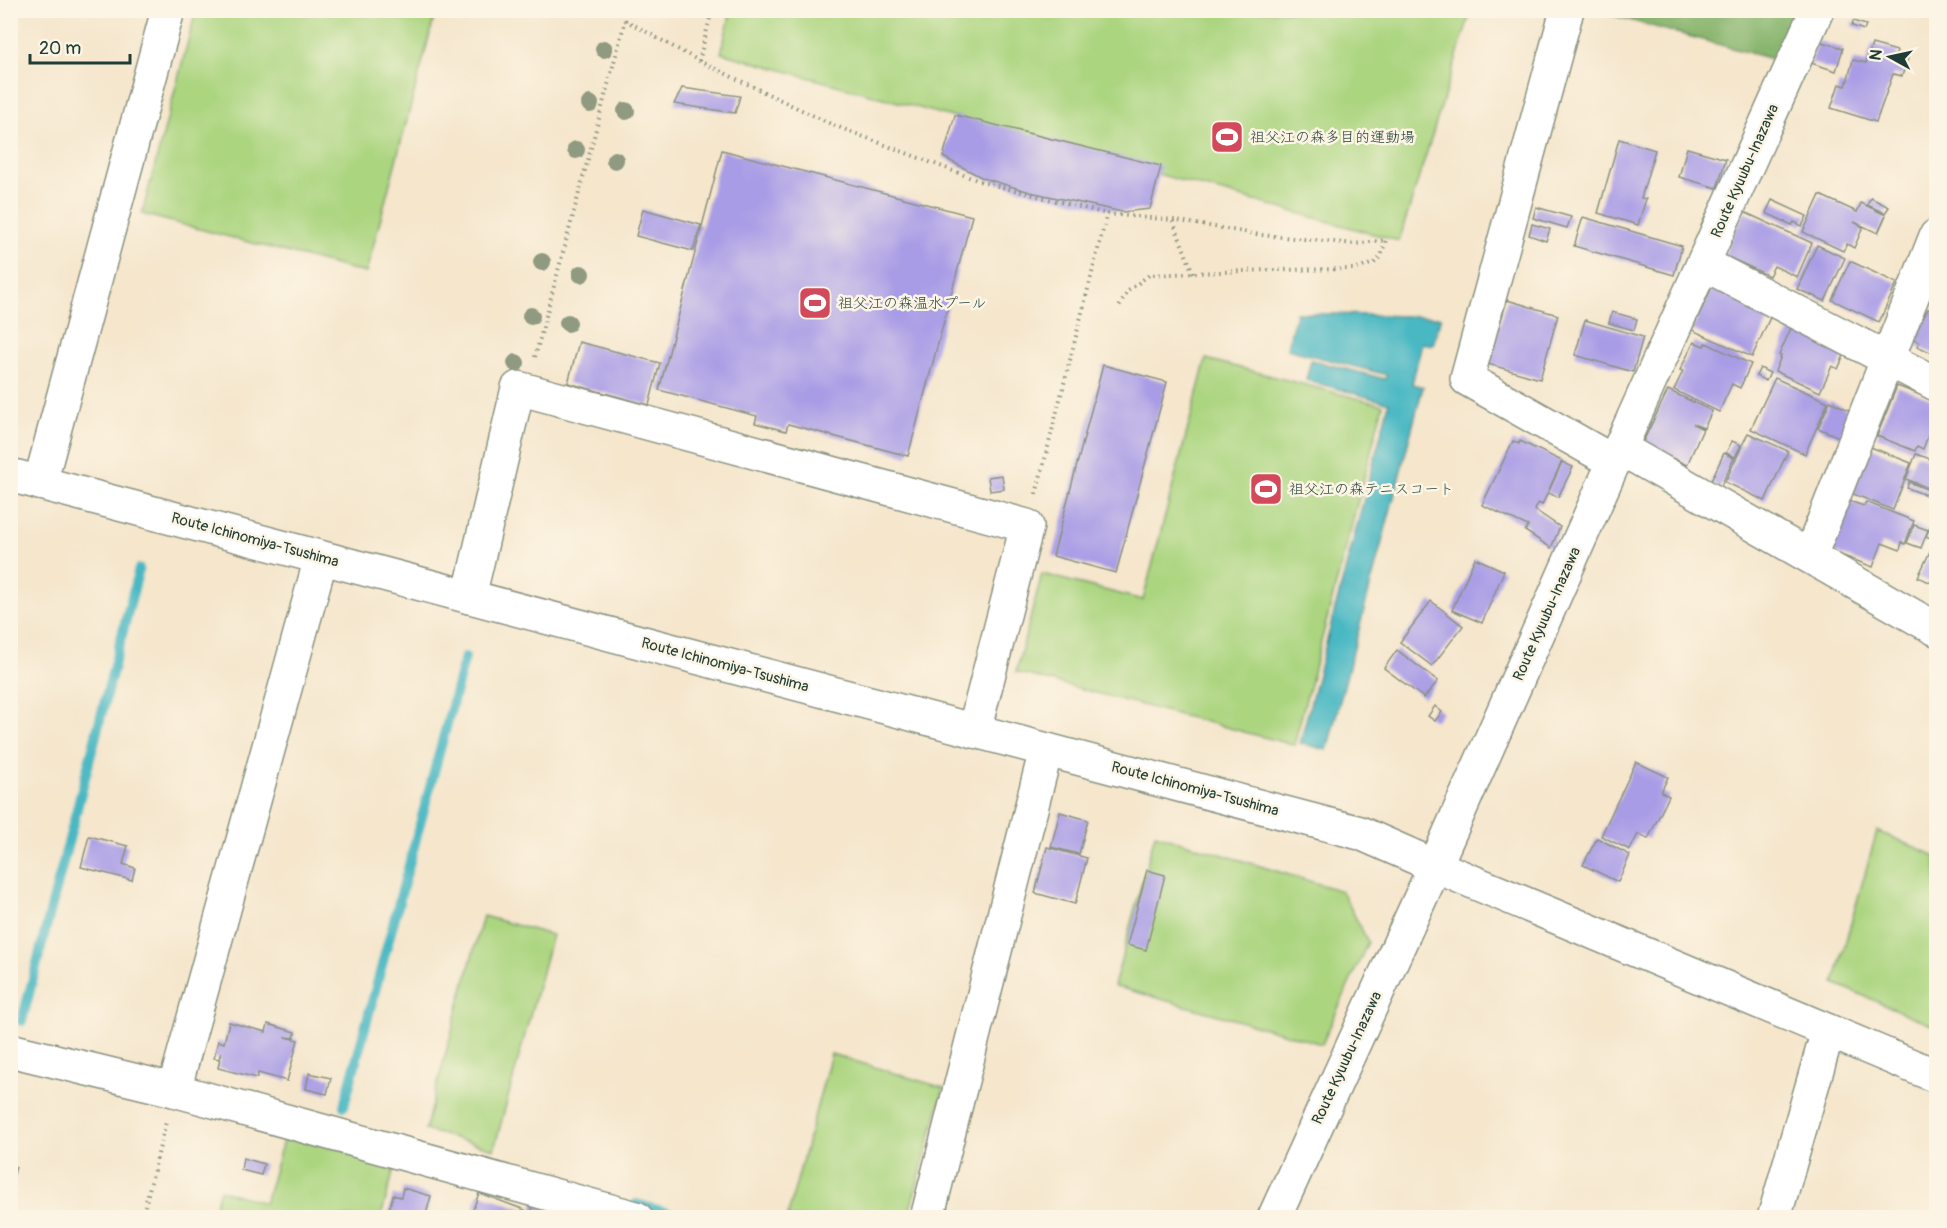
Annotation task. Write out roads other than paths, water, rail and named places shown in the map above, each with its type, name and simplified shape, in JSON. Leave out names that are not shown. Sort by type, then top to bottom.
[{"type":"street","points":[[25,479],[168,10]]},
{"type":"street","points":[[1567,10],[1467,379],[1810,556],[1936,629]]},
{"type":"street","name":"Route Kyuubu-Inazawa","points":[[1274,1218],[1435,866],[1817,10]]},
{"type":"street","points":[[1810,556],[1936,236]]},
{"type":"street","points":[[1704,264],[1936,384]]},
{"type":"street","points":[[469,597],[519,388],[1027,526],[974,731]]},
{"type":"street","name":"Route Ichinomiya-Tsushima","points":[[25,479],[1360,833],[1936,1076]]},
{"type":"street","points":[[174,1090],[321,558]]},
{"type":"street","points":[[927,1218],[1046,750]]},
{"type":"street","points":[[1774,1218],[1828,1031]]},
{"type":"street","points":[[10,1050],[174,1090],[568,1209],[636,1218]]},
{"type":"water","points":[[1296,313],[1441,317],[1433,345],[1422,343],[1412,384],[1423,387],[1327,750],[1300,743],[1389,403],[1306,380],[1311,360],[1385,379],[1387,375],[1287,349]]},
{"type":"waterway","points":[[22,1021],[139,569]]},
{"type":"waterway","points":[[344,1106],[465,657]]},
{"type":"waterway","points":[[636,1204],[688,1218]]},
{"type":"place","name":"祖父江の森多目的運動場","points":[[1227,137]]},
{"type":"place","name":"祖父江の森温水プール","points":[[815,303]]},
{"type":"place","name":"祖父江の森テニスコート","points":[[1266,489]]}]
